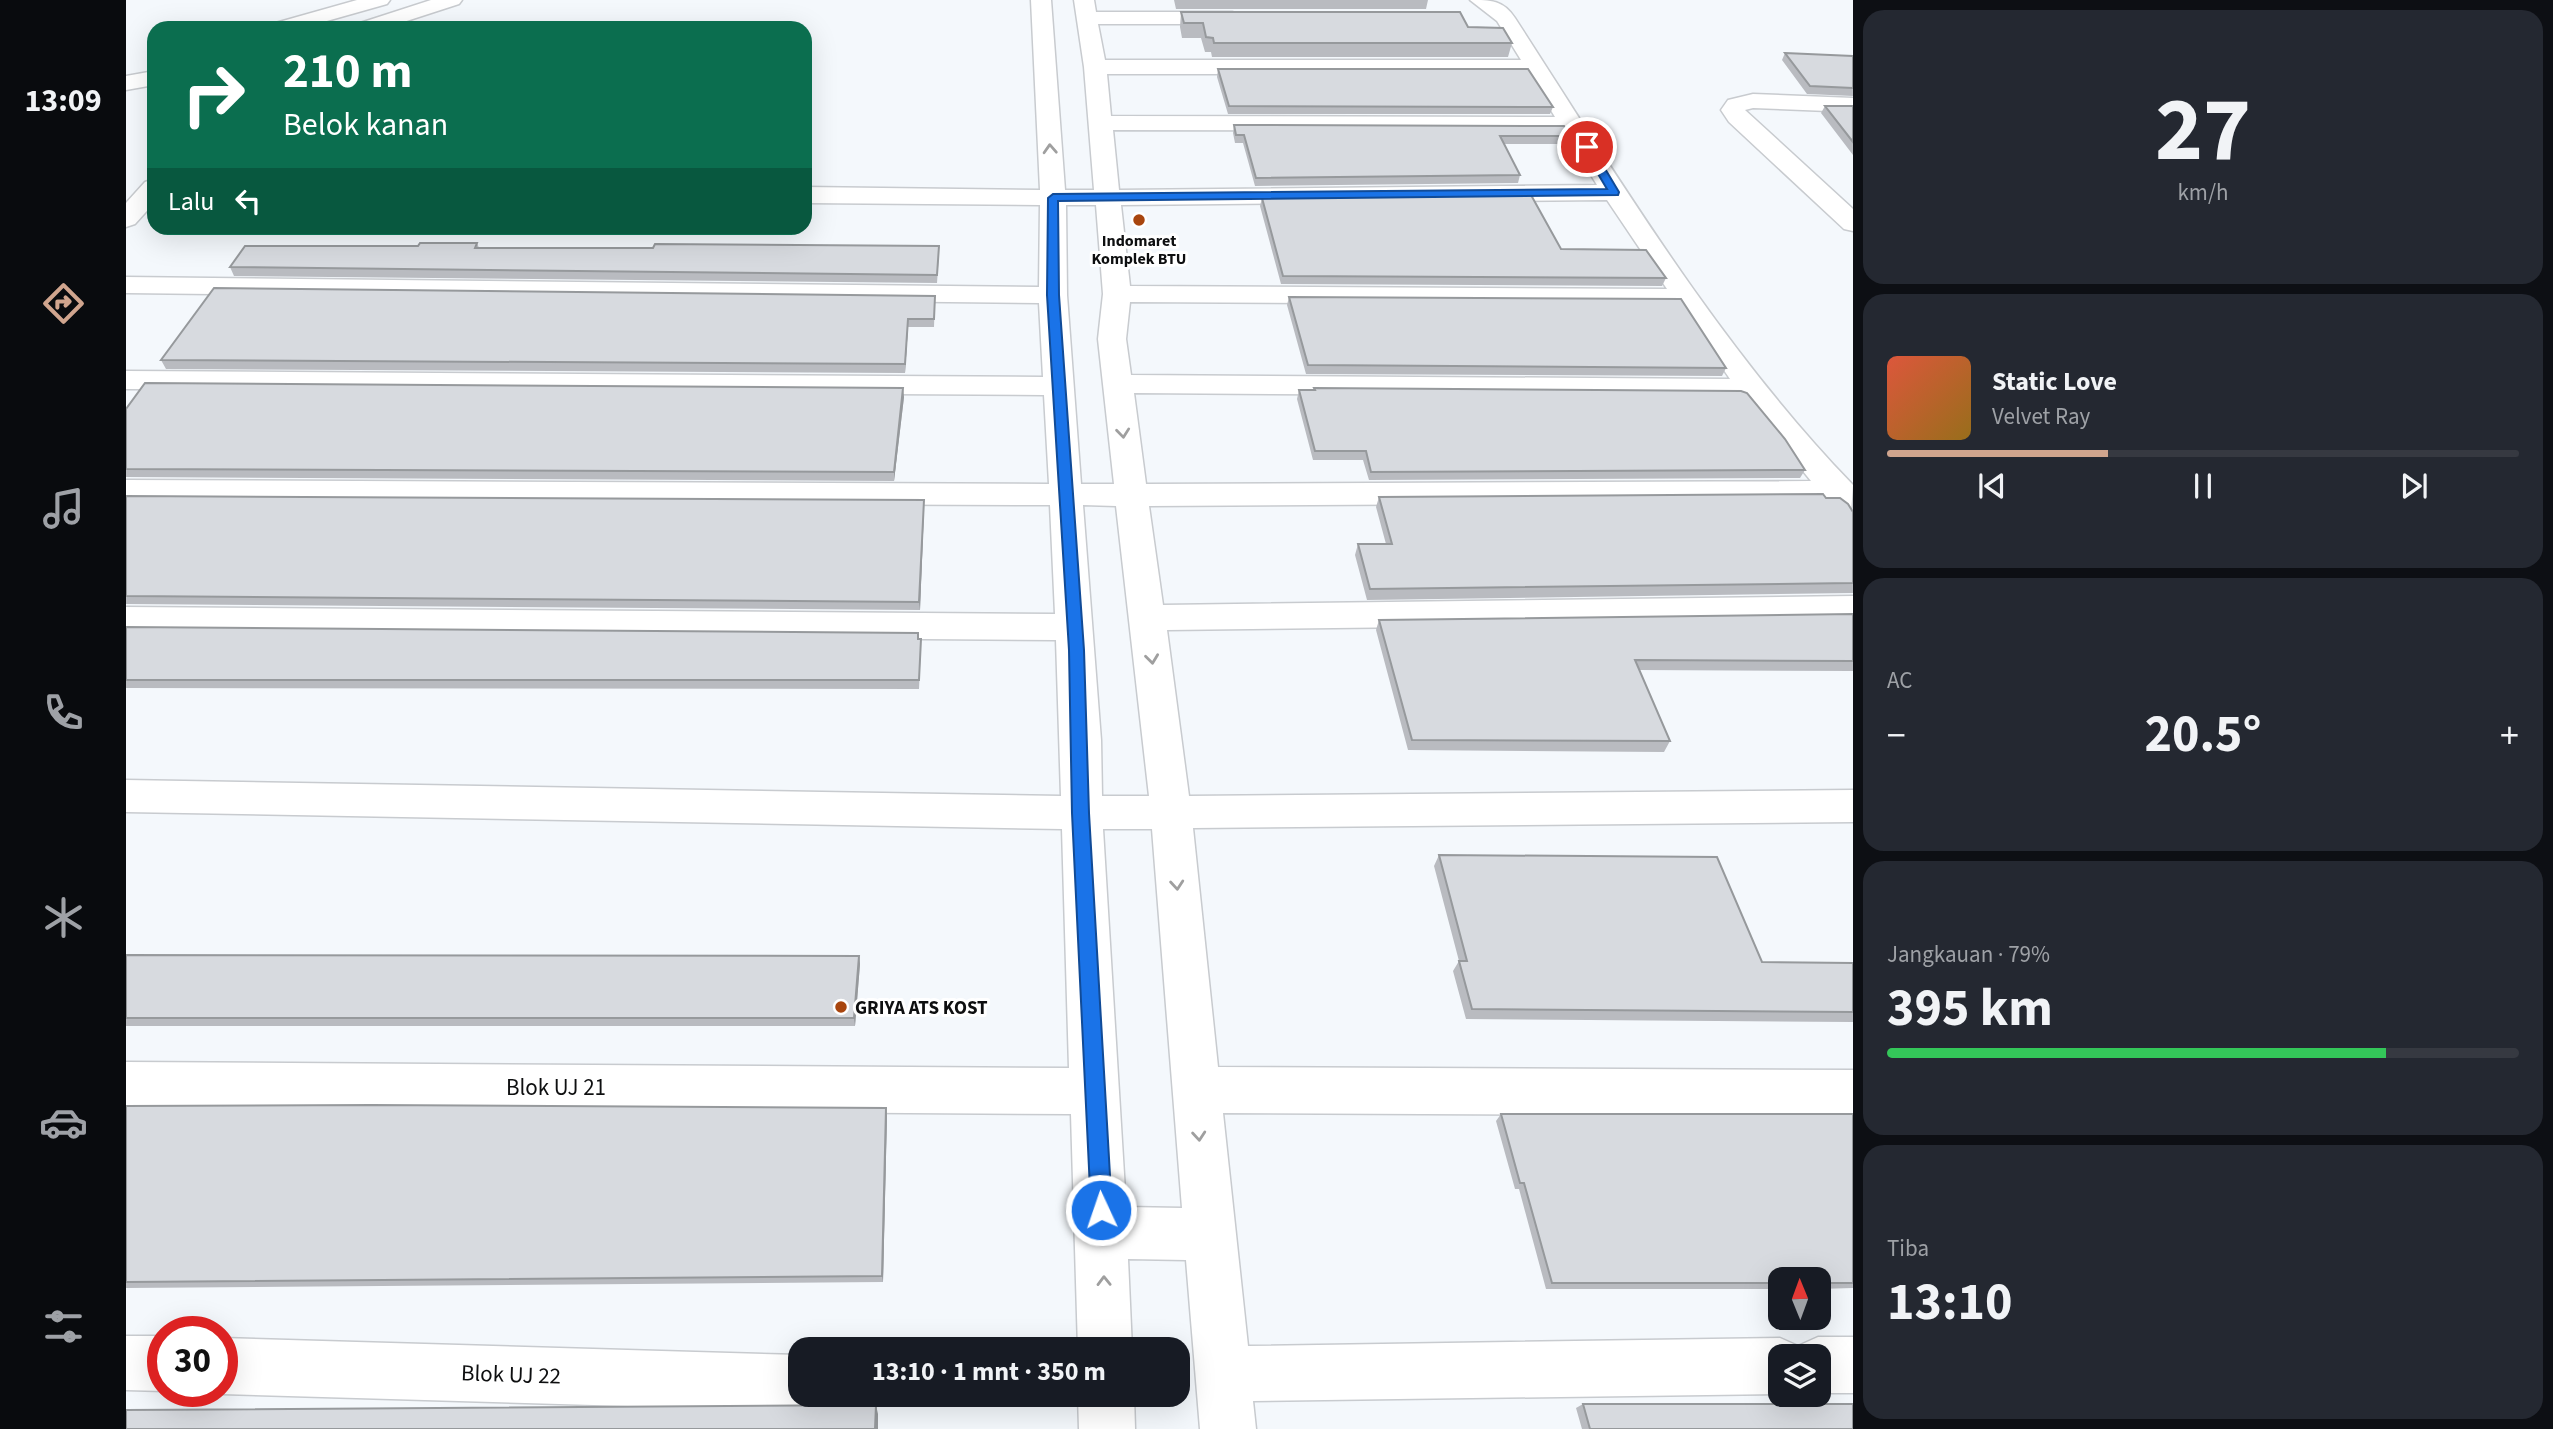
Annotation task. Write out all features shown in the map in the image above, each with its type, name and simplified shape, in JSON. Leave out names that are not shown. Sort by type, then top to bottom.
[{"type":"street","points":[[304,21],[380,0]]},
{"type":"street","points":[[385,21],[452,0]]},
{"type":"street","points":[[1041,0],[1053,198],[1053,295],[1068,494],[1081,740],[1081,813],[1103,1233],[1105,1337]]},
{"type":"street","points":[[1479,9],[1495,8],[1505,18],[1614,192],[1687,297],[1752,388],[1815,465],[1847,498]]},
{"type":"street","points":[[1228,1429],[1171,811],[1112,340],[1117,295],[1095,67],[1086,9],[1254,18]]},
{"type":"street","points":[[1095,67],[1535,66]]},
{"type":"street","points":[[126,83],[147,79]]},
{"type":"street","points":[[1853,105],[1752,101],[1736,105],[1733,110],[1737,117],[1853,223]]},
{"type":"street","points":[[1101,123],[1573,124]]},
{"type":"street","points":[[812,195],[1053,198],[1614,192]]},
{"type":"street","points":[[1819,193],[1853,194]]},
{"type":"street","points":[[126,219],[147,196]]},
{"type":"street","points":[[126,285],[1053,295]]},
{"type":"street","points":[[1117,295],[1687,297]]},
{"type":"street","points":[[1056,340],[1112,340]]},
{"type":"street","points":[[126,380],[1059,386]]},
{"type":"street","points":[[1119,384],[1752,388]]},
{"type":"street","points":[[126,491],[1847,498]]},
{"type":"street","points":[[1146,618],[1853,609]]},
{"type":"street","points":[[126,620],[1075,627]]},
{"type":"street","points":[[126,796],[1081,813],[1853,806]]},
{"type":"street","name":"Blok UJ 21","points":[[126,1085],[1095,1091]]},
{"type":"street","points":[[1195,1090],[1853,1093]]},
{"type":"street","points":[[1103,1233],[1208,1234]]},
{"type":"street","points":[[126,1363],[147,1364]]},
{"type":"street","points":[[1831,1366],[1853,1365]]},
{"type":"street","name":"Blok UJ 22","points":[[238,1366],[788,1383]]},
{"type":"street","points":[[1223,1374],[1768,1366]]},
{"type":"street","points":[[1106,1407],[1107,1429]]},
{"type":"building","points":[[1181,12],[1460,12],[1468,27],[1503,28],[1512,43],[1214,43],[1213,38],[1206,37],[1203,23],[1184,23]]},
{"type":"building","points":[[1785,53],[1853,56],[1853,88],[1810,86]]},
{"type":"building","points":[[1218,69],[1528,69],[1553,107],[1229,106]]},
{"type":"building","points":[[1825,106],[1853,106],[1853,142]]},
{"type":"building","points":[[1234,125],[1564,126],[1571,136],[1500,136],[1520,175],[1256,178],[1244,135],[1236,135]]},
{"type":"building","points":[[1531,195],[1561,249],[1646,250],[1666,278],[1283,276],[1262,198]]},
{"type":"building","points":[[420,243],[477,243],[475,248],[653,248],[655,244],[939,246],[937,275],[230,267],[245,246],[418,246]]},
{"type":"building","points":[[214,288],[935,296],[934,319],[908,319],[905,364],[161,360]]},
{"type":"building","points":[[1289,297],[1681,299],[1726,368],[1308,365]]},
{"type":"building","points":[[145,383],[903,388],[894,472],[126,469],[126,409]]},
{"type":"building","points":[[1314,388],[1741,391],[1747,393],[1785,439],[1805,470],[1371,472],[1366,451],[1315,451],[1299,390],[1315,390]]},
{"type":"building","points":[[1823,494],[1826,498],[1840,498],[1853,512],[1853,583],[1370,589],[1358,544],[1392,544],[1379,497]]},
{"type":"building","points":[[126,496],[924,500],[919,602],[126,596]]},
{"type":"building","points":[[1853,614],[1853,661],[1635,660],[1670,741],[1412,740],[1379,620]]},
{"type":"building","points":[[126,627],[918,633],[918,639],[921,639],[919,680],[126,680]]},
{"type":"building","points":[[1439,855],[1717,857],[1762,962],[1853,963],[1853,1012],[1472,1009],[1459,961],[1467,961]]},
{"type":"building","points":[[126,955],[859,956],[854,1018],[126,1018]]},
{"type":"building","points":[[126,1106],[886,1108],[882,1276],[126,1282]]},
{"type":"building","points":[[1501,1114],[1853,1114],[1853,1283],[1831,1283],[1831,1267],[1768,1267],[1768,1283],[1552,1283],[1524,1183],[1520,1183]]},
{"type":"building","points":[[1583,1404],[1768,1404],[1768,1407],[1831,1407],[1831,1404],[1853,1404],[1853,1429],[1590,1429]]},
{"type":"building","points":[[876,1407],[875,1429],[126,1429],[126,1410]]},
{"type":"place","name":"Indomaret Komplek BTU","points":[[1139,220]]},
{"type":"place","name":"GRIYA ATS KOST","points":[[841,1007]]},
{"type":"route","points":[[1101,1210],[1081,813],[1081,740],[1068,494],[1053,295],[1053,198],[1614,192],[1587,147]]}]
